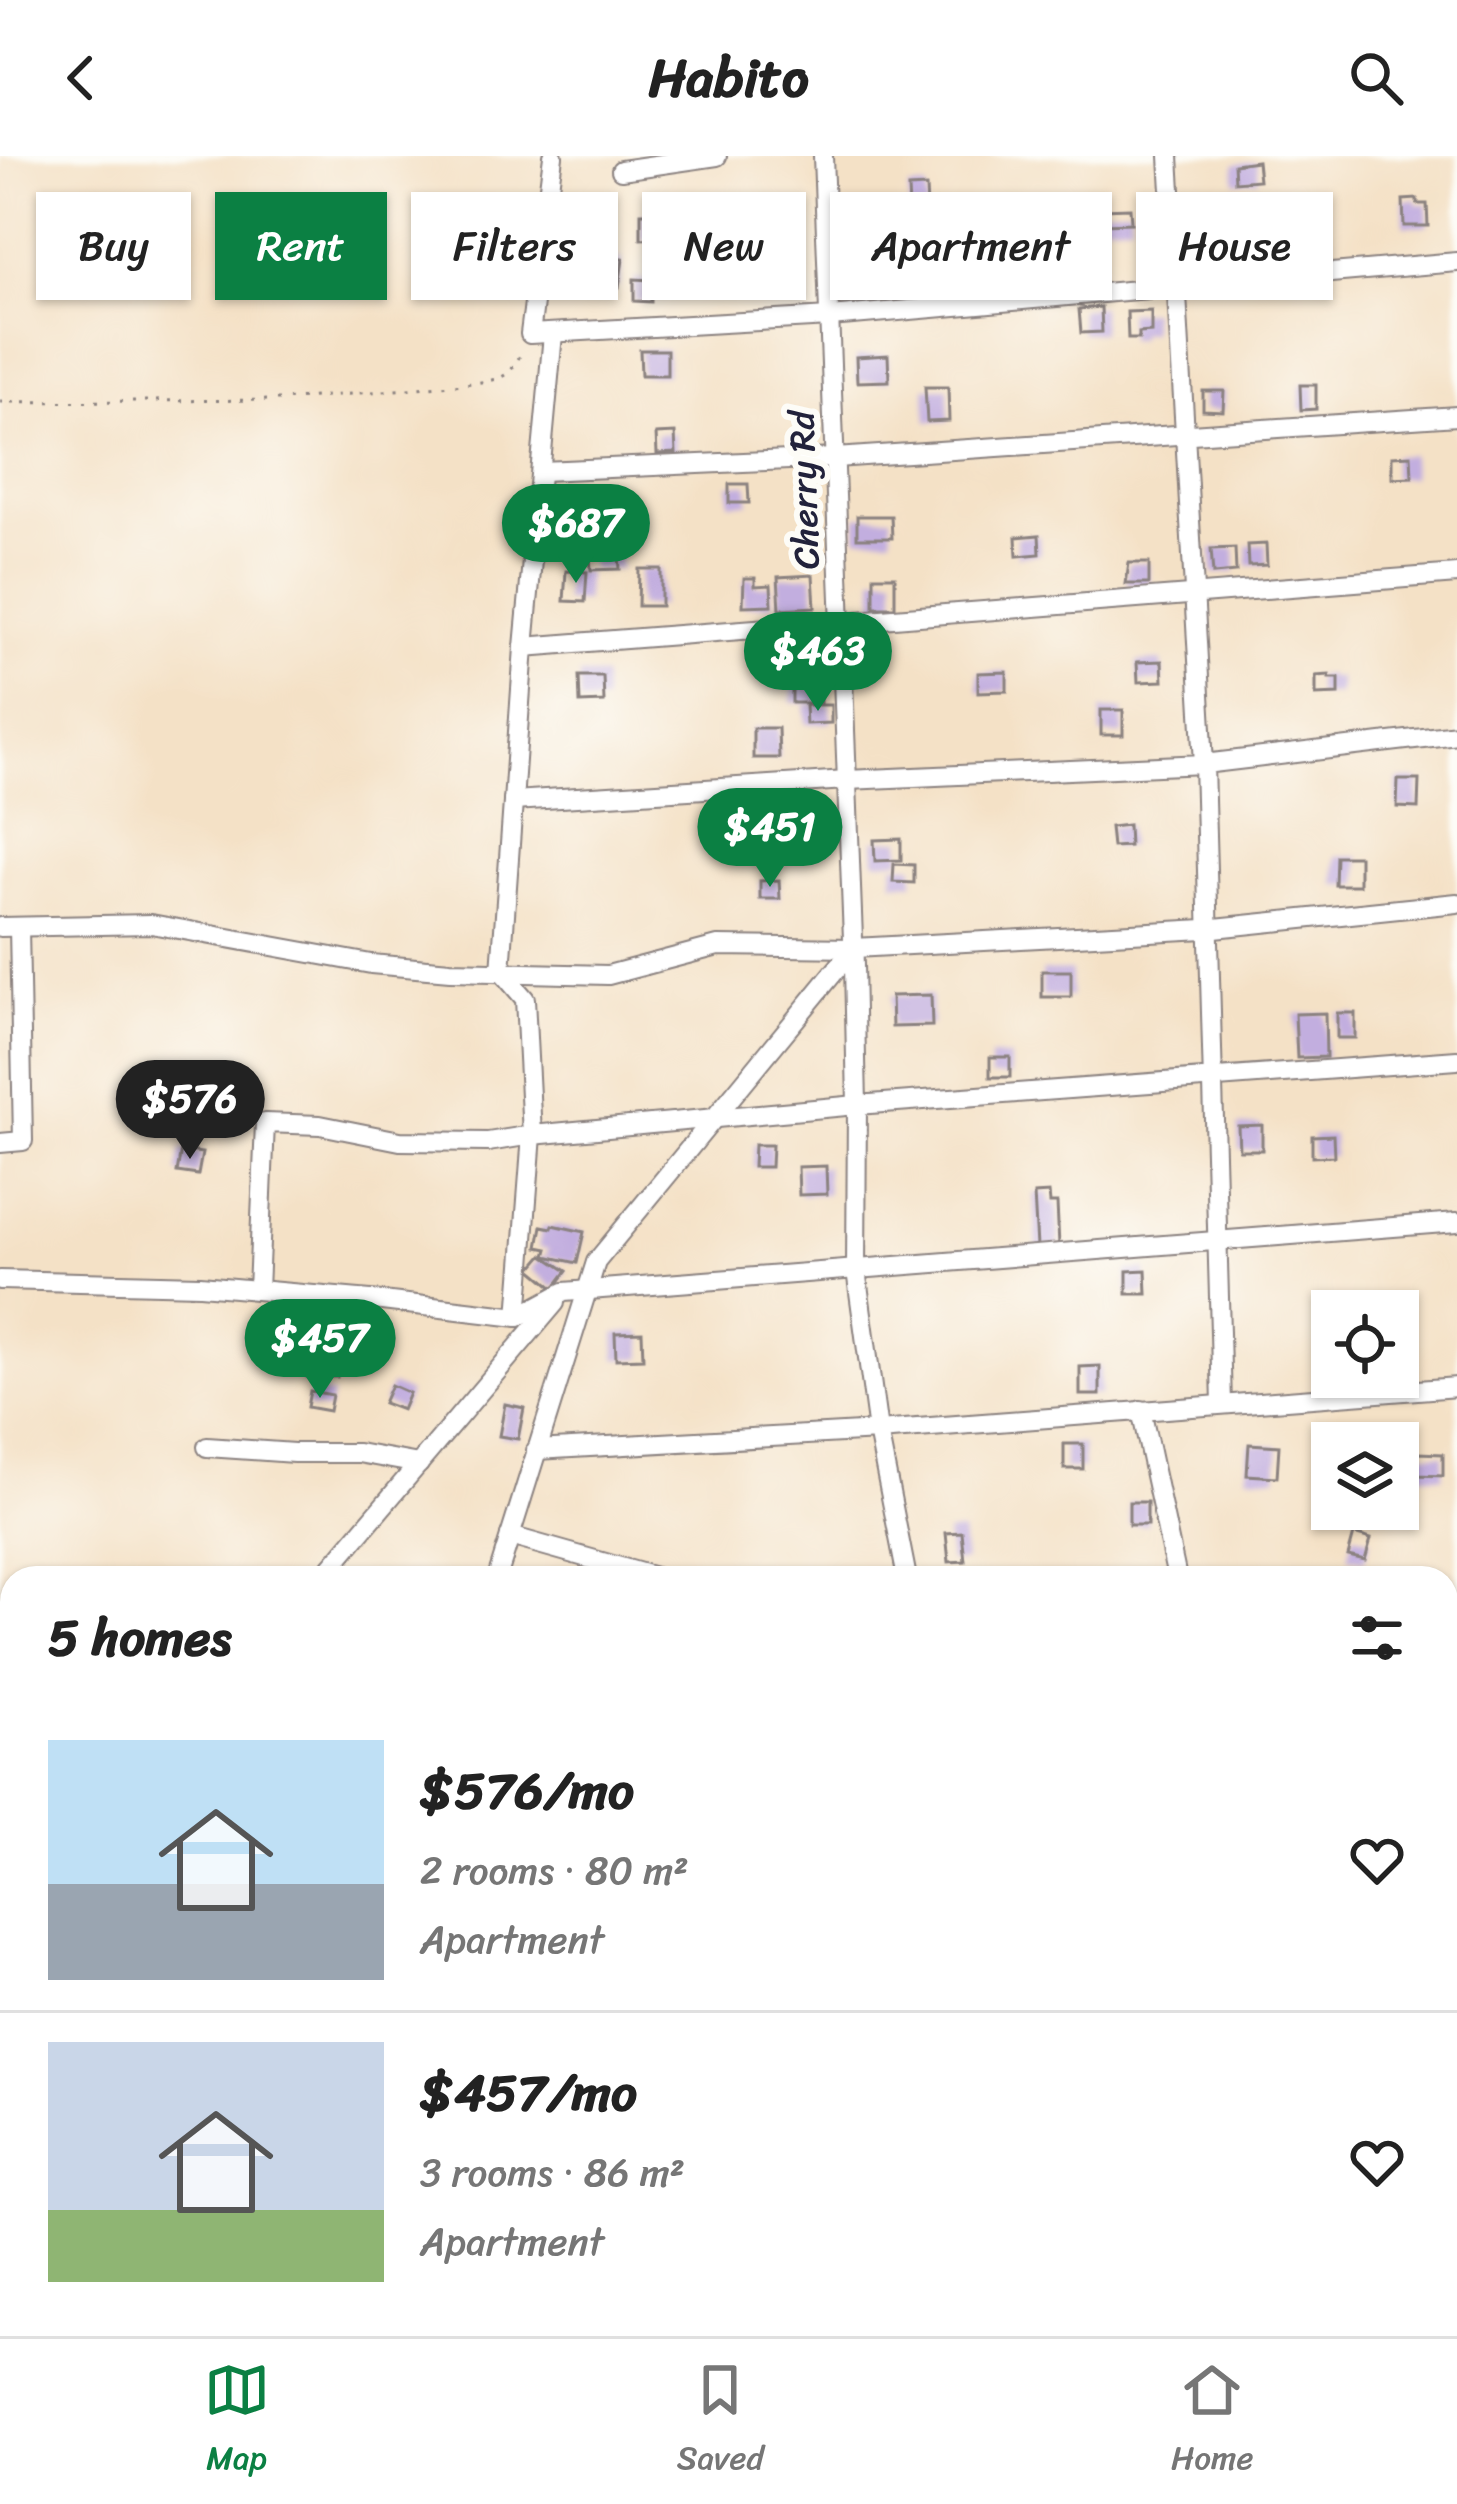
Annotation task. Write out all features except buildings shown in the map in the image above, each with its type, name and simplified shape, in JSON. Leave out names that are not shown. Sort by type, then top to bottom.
[{"type":"street","points":[[553,156],[530,334],[830,317],[1136,290]]},
{"type":"street","points":[[621,170],[717,156]]},
{"type":"street","name":"Cherry Rd","points":[[823,156],[854,957],[856,1270],[878,1430],[905,1566]]},
{"type":"street","points":[[1168,156],[1170,192]]},
{"type":"street","points":[[1333,273],[1457,262]]},
{"type":"street","points":[[1177,300],[1204,764],[1222,1404]]},
{"type":"street","points":[[518,1317],[532,1135],[525,999],[501,971],[553,334]]},
{"type":"street","points":[[542,471],[836,458],[1457,416]]},
{"type":"street","points":[[524,647],[1457,574]]},
{"type":"street","points":[[513,801],[1204,764],[1457,734]]},
{"type":"street","points":[[0,1143],[23,1141],[9,927],[151,924],[371,964],[608,975],[718,946],[854,957],[1457,903]]},
{"type":"street","points":[[340,1566],[564,1292],[596,1262],[712,1118],[854,957]]},
{"type":"street","points":[[258,1290],[265,1123],[320,1125],[400,1141],[488,1142],[712,1118],[1457,1060]]},
{"type":"street","points":[[0,1280],[258,1290],[518,1317],[564,1292],[1457,1222]]},
{"type":"street","points":[[501,1566],[596,1262]]},
{"type":"street","points":[[536,1450],[1457,1387]]},
{"type":"street","points":[[1141,1410],[1174,1566]]},
{"type":"street","points":[[207,1447],[358,1453],[419,1464]]},
{"type":"street","points":[[510,1536],[616,1566]]},
{"type":"path","points":[[0,402],[282,400],[474,383],[501,379],[515,368],[530,334]]}]
